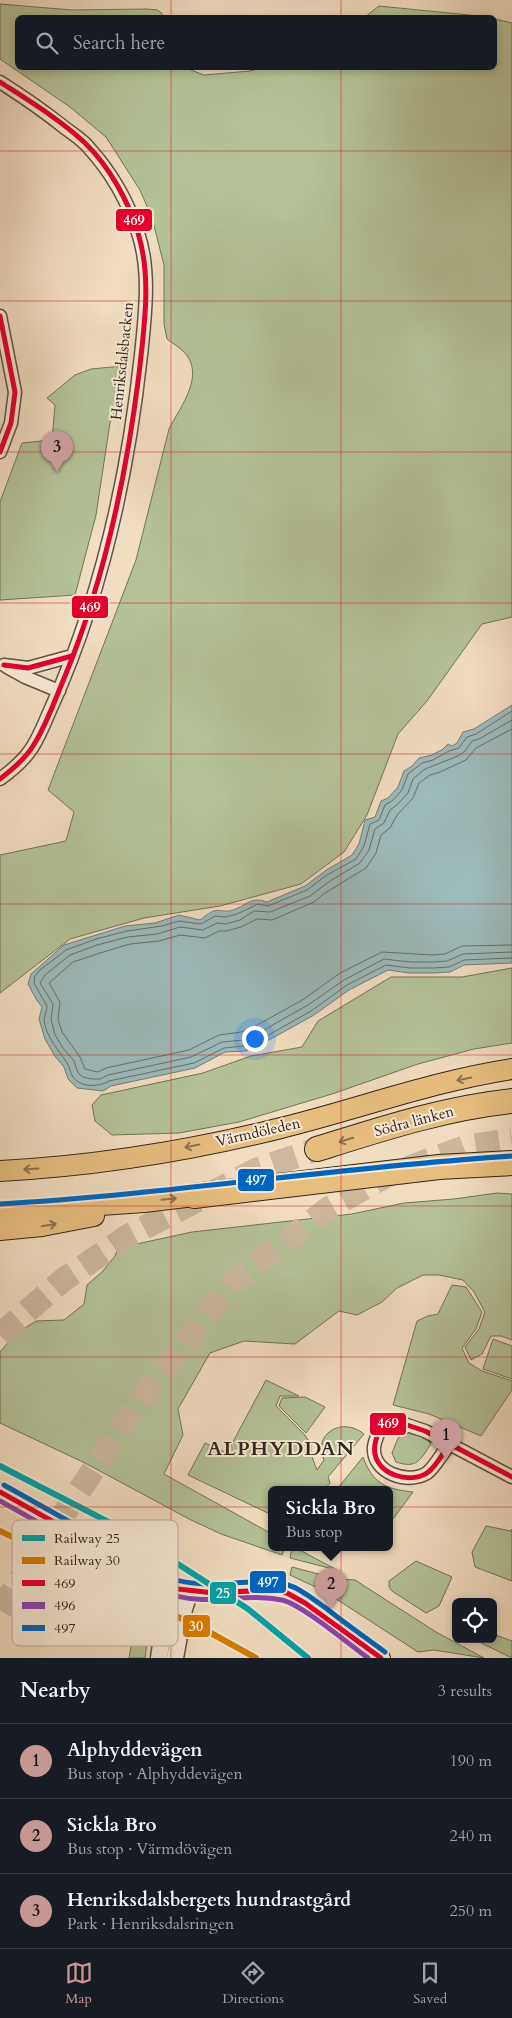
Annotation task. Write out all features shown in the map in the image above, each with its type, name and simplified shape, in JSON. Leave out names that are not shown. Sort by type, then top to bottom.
[{"type":"highway","name":"Södra länken","points":[[317,1149],[382,1128],[452,1110],[512,1101]]},
{"type":"highway","points":[[194,1196],[439,1167],[512,1163]]},
{"type":"main road","name":"Värmdöleden","points":[[0,1171],[96,1163],[220,1141],[281,1128],[423,1088],[512,1069]]},
{"type":"main road","points":[[0,1212],[144,1202],[194,1196]]},
{"type":"main road","points":[[0,1230],[80,1220],[144,1202]]},
{"type":"main road","points":[[0,1492],[50,1520]]},
{"type":"main road","points":[[178,1588],[214,1593],[267,1590],[286,1593],[306,1603],[381,1658]]},
{"type":"street","name":"Henriksdalsbacken","points":[[0,82],[50,116],[89,147],[120,191],[130,212],[139,236],[144,264],[144,327],[130,438],[113,526],[92,604],[59,691],[30,751],[0,779]]},
{"type":"street","points":[[0,316],[15,392],[11,423],[0,452]]},
{"type":"street","points":[[2,663],[28,668],[72,656]]},
{"type":"street","points":[[2,663],[25,677],[59,691]]},
{"type":"street","points":[[449,1445],[429,1472],[415,1478],[404,1479],[394,1475],[377,1461],[374,1447],[382,1424],[401,1423],[425,1431],[512,1477]]},
{"type":"street","points":[[178,1642],[184,1609],[190,1591]]},
{"type":"green space","points":[[0,4],[72,10],[147,9],[158,10],[163,15],[15,15],[15,69],[0,59]]},
{"type":"green space","points":[[379,6],[469,15],[368,15]]},
{"type":"green space","points":[[497,19],[512,23],[512,617],[482,624],[427,701],[398,734],[367,815],[344,852],[301,884],[220,906],[144,918],[70,939],[0,993],[0,855],[66,841],[74,812],[48,790],[136,560],[169,429],[185,401],[192,380],[190,360],[183,351],[167,339],[164,324],[164,265],[152,218],[140,190],[106,137],[70,107],[16,70],[191,70],[204,75],[254,70],[497,70]]},
{"type":"green space","points":[[123,366],[119,398],[110,423],[96,515],[75,595],[0,600],[0,502],[22,443],[52,440],[55,405],[47,398],[75,375],[91,369]]},
{"type":"green space","points":[[512,968],[512,1043],[474,1049],[418,1064],[332,1094],[239,1122],[179,1133],[112,1135],[95,1121],[92,1105],[101,1095],[203,1073],[251,1056],[302,1047],[318,1021],[391,977],[462,977]]},
{"type":"green space","points":[[497,1193],[512,1194],[512,1340],[501,1336],[491,1336],[482,1354],[471,1360],[465,1347],[479,1329],[485,1312],[474,1292],[463,1280],[439,1275],[423,1275],[397,1288],[382,1302],[357,1315],[339,1311],[295,1344],[244,1341],[210,1353],[178,1409],[183,1435],[164,1474],[268,1532],[268,1550],[221,1534],[189,1519],[85,1463],[0,1423],[0,1352],[15,1334],[36,1321],[64,1320],[84,1304],[87,1285],[102,1272],[115,1256],[118,1248],[192,1232],[352,1214],[404,1203]]},
{"type":"green space","points":[[452,1285],[466,1287],[482,1312],[476,1329],[462,1348],[469,1363],[482,1371],[512,1381],[512,1390],[481,1436],[429,1414],[393,1405],[417,1321],[438,1314]]},
{"type":"green space","points":[[493,1339],[512,1346],[512,1379],[483,1369]]},
{"type":"green space","points":[[266,1380],[299,1396],[280,1396],[276,1406],[304,1434],[311,1444],[312,1457],[317,1470],[324,1460],[321,1451],[322,1442],[331,1430],[347,1427],[364,1434],[328,1477],[330,1483],[327,1486],[268,1486],[268,1513],[188,1475],[205,1443],[227,1453]]},
{"type":"green space","points":[[305,1397],[325,1407],[306,1433],[279,1406],[282,1398]]},
{"type":"green space","points":[[408,1433],[423,1436],[431,1444],[417,1462],[403,1464],[396,1462],[392,1453],[398,1438]]},
{"type":"green space","points":[[363,1457],[371,1473],[386,1486],[340,1486]]},
{"type":"green space","points":[[393,1488],[413,1492],[393,1519]]},
{"type":"green space","points":[[486,1526],[511,1531],[512,1529],[512,1581],[475,1567],[472,1552]]},
{"type":"green space","points":[[270,1551],[284,1551],[282,1555]]},
{"type":"green space","points":[[291,1551],[302,1551],[337,1570],[290,1558]]},
{"type":"green space","points":[[416,1561],[452,1577],[439,1606],[426,1613],[392,1591],[389,1587],[389,1581]]},
{"type":"green space","points":[[292,1567],[337,1579],[355,1580],[452,1641],[452,1643],[456,1643],[484,1658],[434,1650],[418,1652],[324,1591],[290,1575]]},
{"type":"green space","points":[[497,1635],[512,1641],[512,1658],[481,1643],[497,1643]]},
{"type":"green space","points":[[131,1646],[147,1646],[145,1658],[129,1658]]},
{"type":"water","points":[[512,705],[512,963],[464,965],[450,972],[434,973],[409,973],[388,970],[349,990],[314,1015],[246,1051],[225,1052],[195,1068],[111,1086],[103,1091],[77,1088],[68,1079],[64,1067],[54,1055],[45,1039],[39,1019],[42,1007],[28,984],[31,974],[64,945],[125,926],[155,923],[179,915],[200,920],[214,911],[230,911],[257,900],[267,902],[305,886],[325,871],[352,855],[359,844],[365,820],[375,817],[381,801],[388,798],[398,787],[404,771],[419,758],[432,755],[448,744],[452,746],[457,743],[463,732],[474,729]]},
{"type":"tunnel","points":[[60,1520],[137,1404],[232,1283],[329,1208],[386,1176],[465,1147],[512,1140]]},
{"type":"tunnel","points":[[0,1335],[63,1280],[128,1236],[256,1170],[317,1149]]},
{"type":"tunnel","points":[[0,1610],[12,1592]]},
{"type":"rail line","name":"25","points":[[0,1466],[105,1520]]},
{"type":"rail line","name":"30","points":[[0,1531],[12,1537]]},
{"type":"rail line","name":"25","points":[[178,1564],[248,1609],[308,1658]]},
{"type":"rail line","name":"30","points":[[178,1617],[256,1658]]},
{"type":"transit line","name":"469","points":[[0,82],[64,125],[84,142],[102,162],[117,184],[134,221],[142,250],[146,285],[143,339],[134,413],[112,530],[102,568],[78,644],[42,730],[26,755],[0,779]]},
{"type":"transit line","name":"469","points":[[0,316],[15,392],[11,423],[0,452]]},
{"type":"transit line","name":"469","points":[[4,665],[28,668],[72,656]]},
{"type":"transit line","name":"497","points":[[0,1204],[64,1200],[383,1167],[512,1156]]},
{"type":"transit line","name":"469","points":[[449,1445],[436,1464],[427,1473],[412,1478],[396,1476],[389,1472],[382,1467],[375,1454],[376,1439],[382,1424],[401,1423],[425,1431],[512,1477]]},
{"type":"transit line","name":"497","points":[[4,1485],[66,1520]]},
{"type":"transit line","name":"469","points":[[0,1492],[50,1520]]},
{"type":"transit line","name":"496","points":[[0,1501],[34,1520]]},
{"type":"transit line","name":"497","points":[[178,1580],[199,1584],[259,1582],[288,1585],[298,1589],[385,1652]]},
{"type":"transit line","name":"469","points":[[178,1589],[214,1593],[267,1590],[287,1593],[305,1603],[381,1658]]},
{"type":"transit line","name":"496","points":[[178,1597],[194,1599],[267,1598],[282,1600],[313,1617],[368,1658]]},
{"type":"place","name":"Henriksdalsbergets hundrastgård","points":[[57,472]]},
{"type":"place","name":"Alphyddevägen","points":[[446,1460]]},
{"type":"place","name":"Sickla Bro","points":[[331,1609]]},
{"type":"district","name":"ALPHYDDAN","points":[[281,1448]]}]
